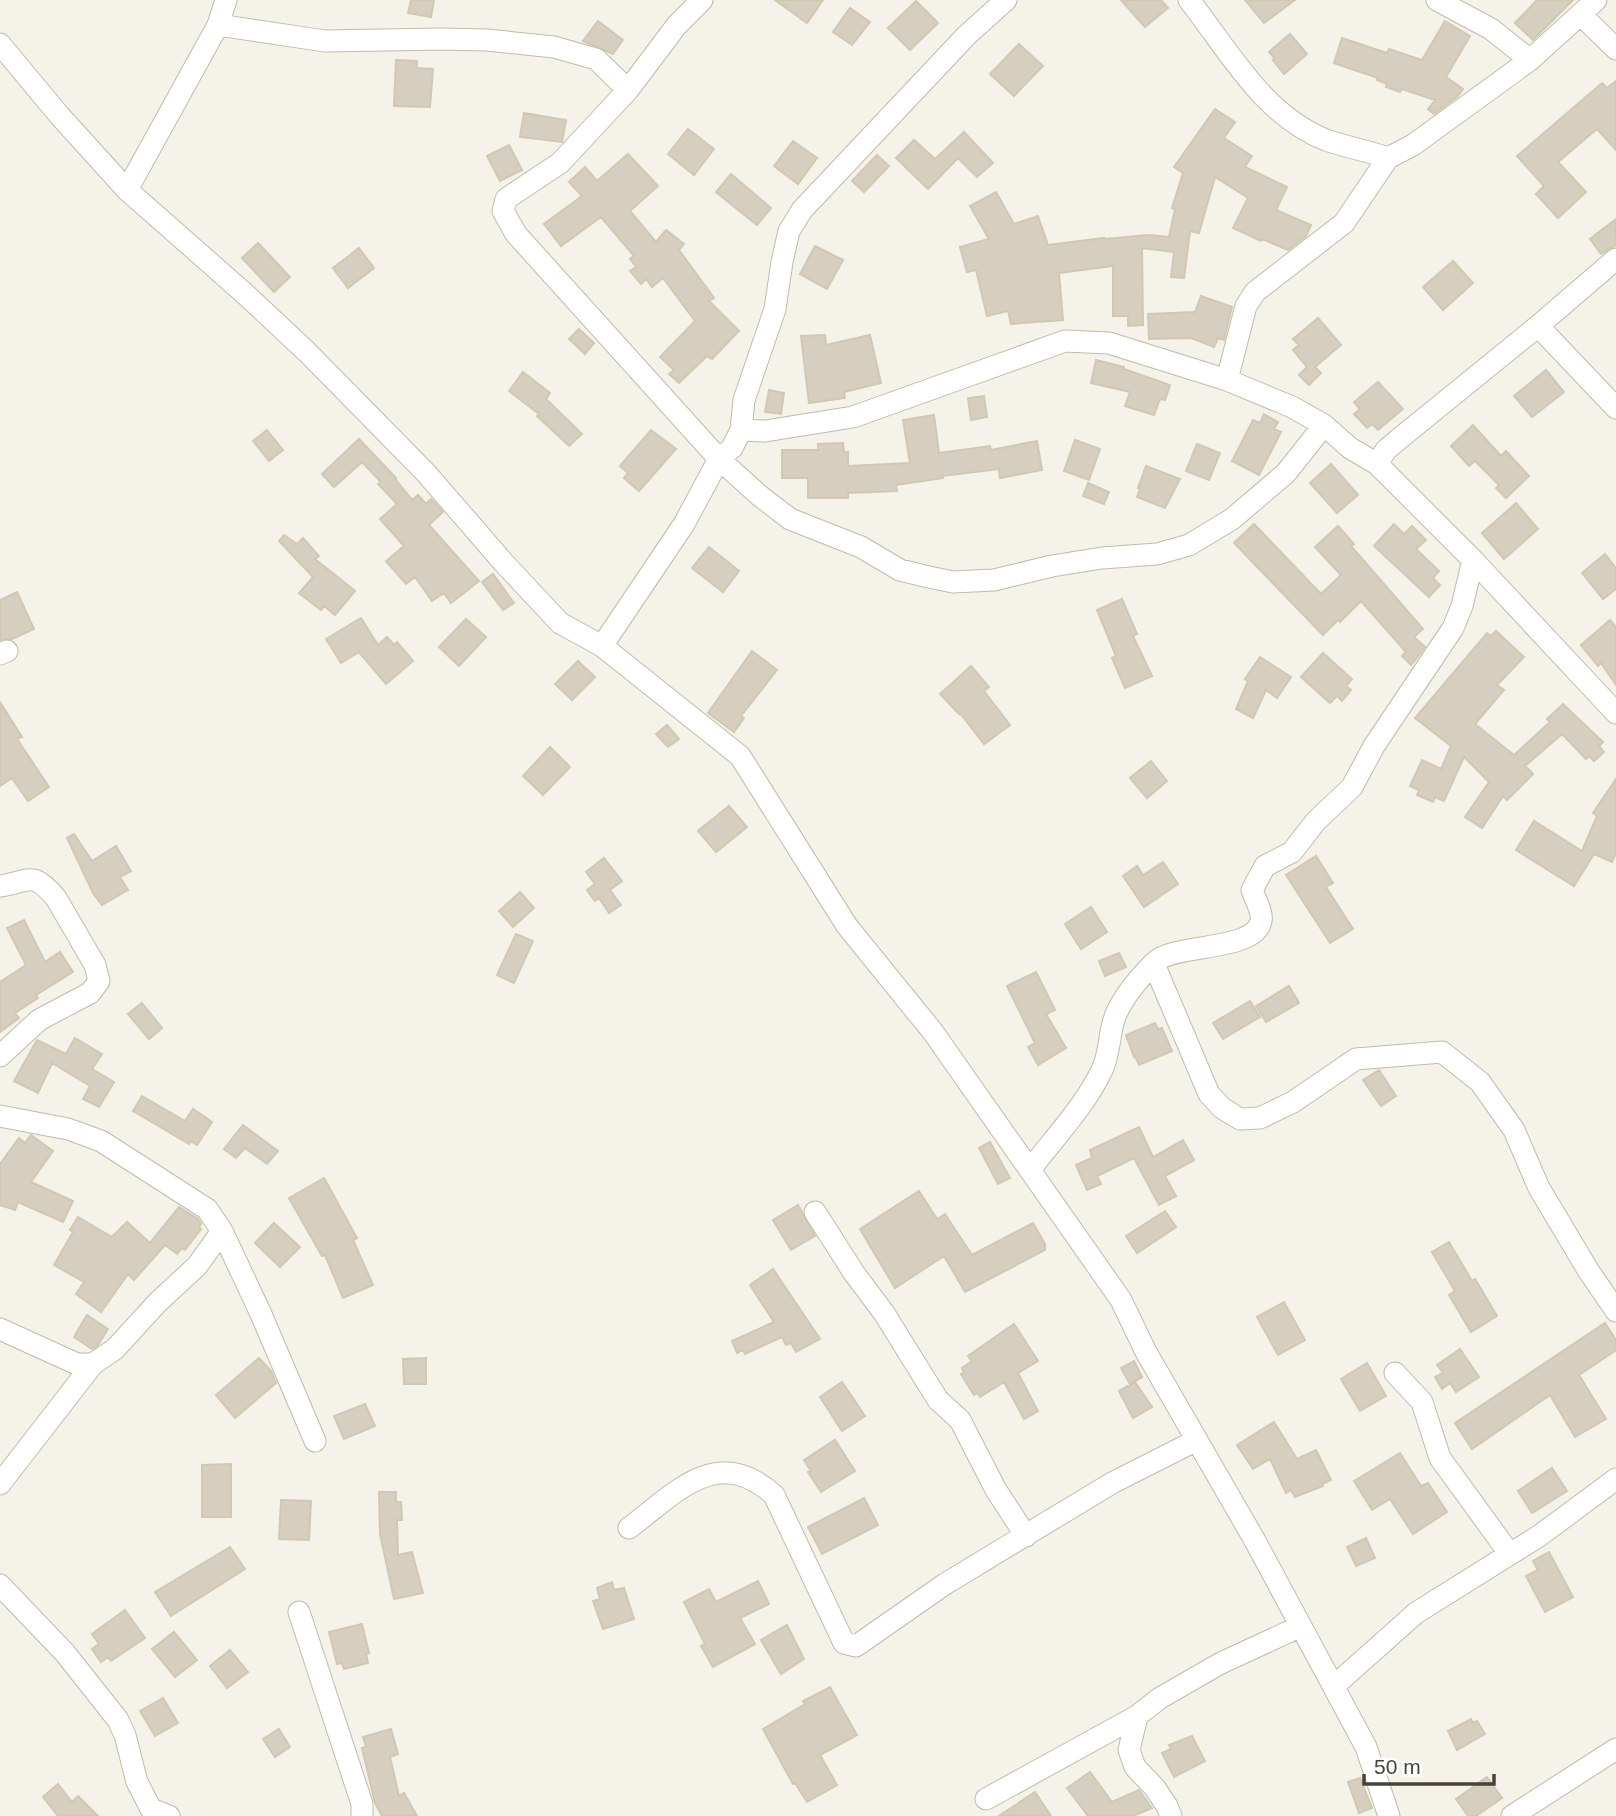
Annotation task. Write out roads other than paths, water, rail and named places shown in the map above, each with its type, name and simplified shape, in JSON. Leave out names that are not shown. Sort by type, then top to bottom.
[{"type":"street","points":[[127,190],[218,25],[226,0]]},
{"type":"street","points":[[702,0],[677,26],[628,90],[559,163],[506,199],[503,211],[516,234],[719,459],[790,519],[861,547],[900,570],[953,582],[994,580],[1052,566],[1102,558],[1157,554],[1189,545],[1232,519],[1286,473],[1324,425]]},
{"type":"street","points":[[603,646],[684,524],[719,459],[732,448],[741,430],[744,400],[775,309],[789,231],[802,210],[967,35],[1006,0]]},
{"type":"street","points":[[1189,0],[1269,104],[1298,125],[1326,140],[1388,158]]},
{"type":"street","points":[[1437,0],[1492,29],[1530,60]]},
{"type":"street","points":[[1227,380],[1249,299],[1296,258],[1344,223],[1388,158],[1413,145],[1530,60],[1589,8],[1616,49]]},
{"type":"street","points":[[218,25],[325,41],[441,38],[554,47],[596,59],[628,90]]},
{"type":"street","points":[[0,44],[127,190],[307,352],[426,473],[560,623],[603,646],[740,756],[847,926],[933,1032],[1121,1300],[1146,1352],[1254,1539],[1366,1747],[1389,1816]]},
{"type":"street","points":[[1377,464],[1386,450],[1616,259]]},
{"type":"street","points":[[1538,326],[1616,408]]},
{"type":"street","points":[[741,430],[765,431],[853,417],[1065,341],[1109,343],[1227,380],[1292,407],[1324,425],[1350,448],[1377,464],[1473,560],[1616,713]]},
{"type":"street","points":[[1030,1170],[1082,1102],[1103,1068],[1120,1006],[1154,964],[1166,954],[1209,948],[1251,935],[1259,926],[1261,916],[1252,890],[1257,877],[1265,866],[1292,852],[1321,815],[1352,787],[1374,746],[1453,628],[1462,606],[1473,560]]},
{"type":"street","points":[[0,887],[26,879],[39,881],[48,888],[95,965],[99,981],[90,993],[39,1020],[0,1056]]},
{"type":"street","points":[[1154,964],[1209,1094],[1222,1108],[1240,1119],[1260,1118],[1293,1101],[1356,1059],[1442,1052],[1480,1082],[1514,1130],[1539,1188],[1616,1311]]},
{"type":"street","points":[[0,1116],[68,1129],[102,1141],[207,1209],[222,1231],[261,1314],[315,1441]]},
{"type":"street","points":[[816,1212],[938,1400],[960,1420],[996,1490],[1026,1536]]},
{"type":"street","points":[[0,1483],[93,1364],[115,1349],[158,1302],[197,1266],[222,1231]]},
{"type":"street","points":[[0,1329],[76,1364],[93,1364]]},
{"type":"street","points":[[1395,1373],[1422,1402],[1440,1458],[1509,1553]]},
{"type":"street","points":[[629,1528],[692,1480],[718,1471],[761,1483],[774,1495],[844,1643],[856,1646],[946,1584],[1112,1483],[1197,1440]]},
{"type":"street","points":[[1334,1686],[1416,1613],[1539,1536],[1616,1479]]},
{"type":"street","points":[[0,1585],[65,1653],[118,1720],[125,1735],[137,1782],[155,1814]]},
{"type":"street","points":[[299,1612],[362,1804],[362,1816]]},
{"type":"street","points":[[986,1799],[1137,1716],[1160,1698],[1221,1663],[1299,1627]]},
{"type":"street","points":[[1137,1716],[1129,1750],[1135,1767],[1155,1788],[1171,1816]]},
{"type":"street","points":[[1512,1816],[1616,1749]]}]
